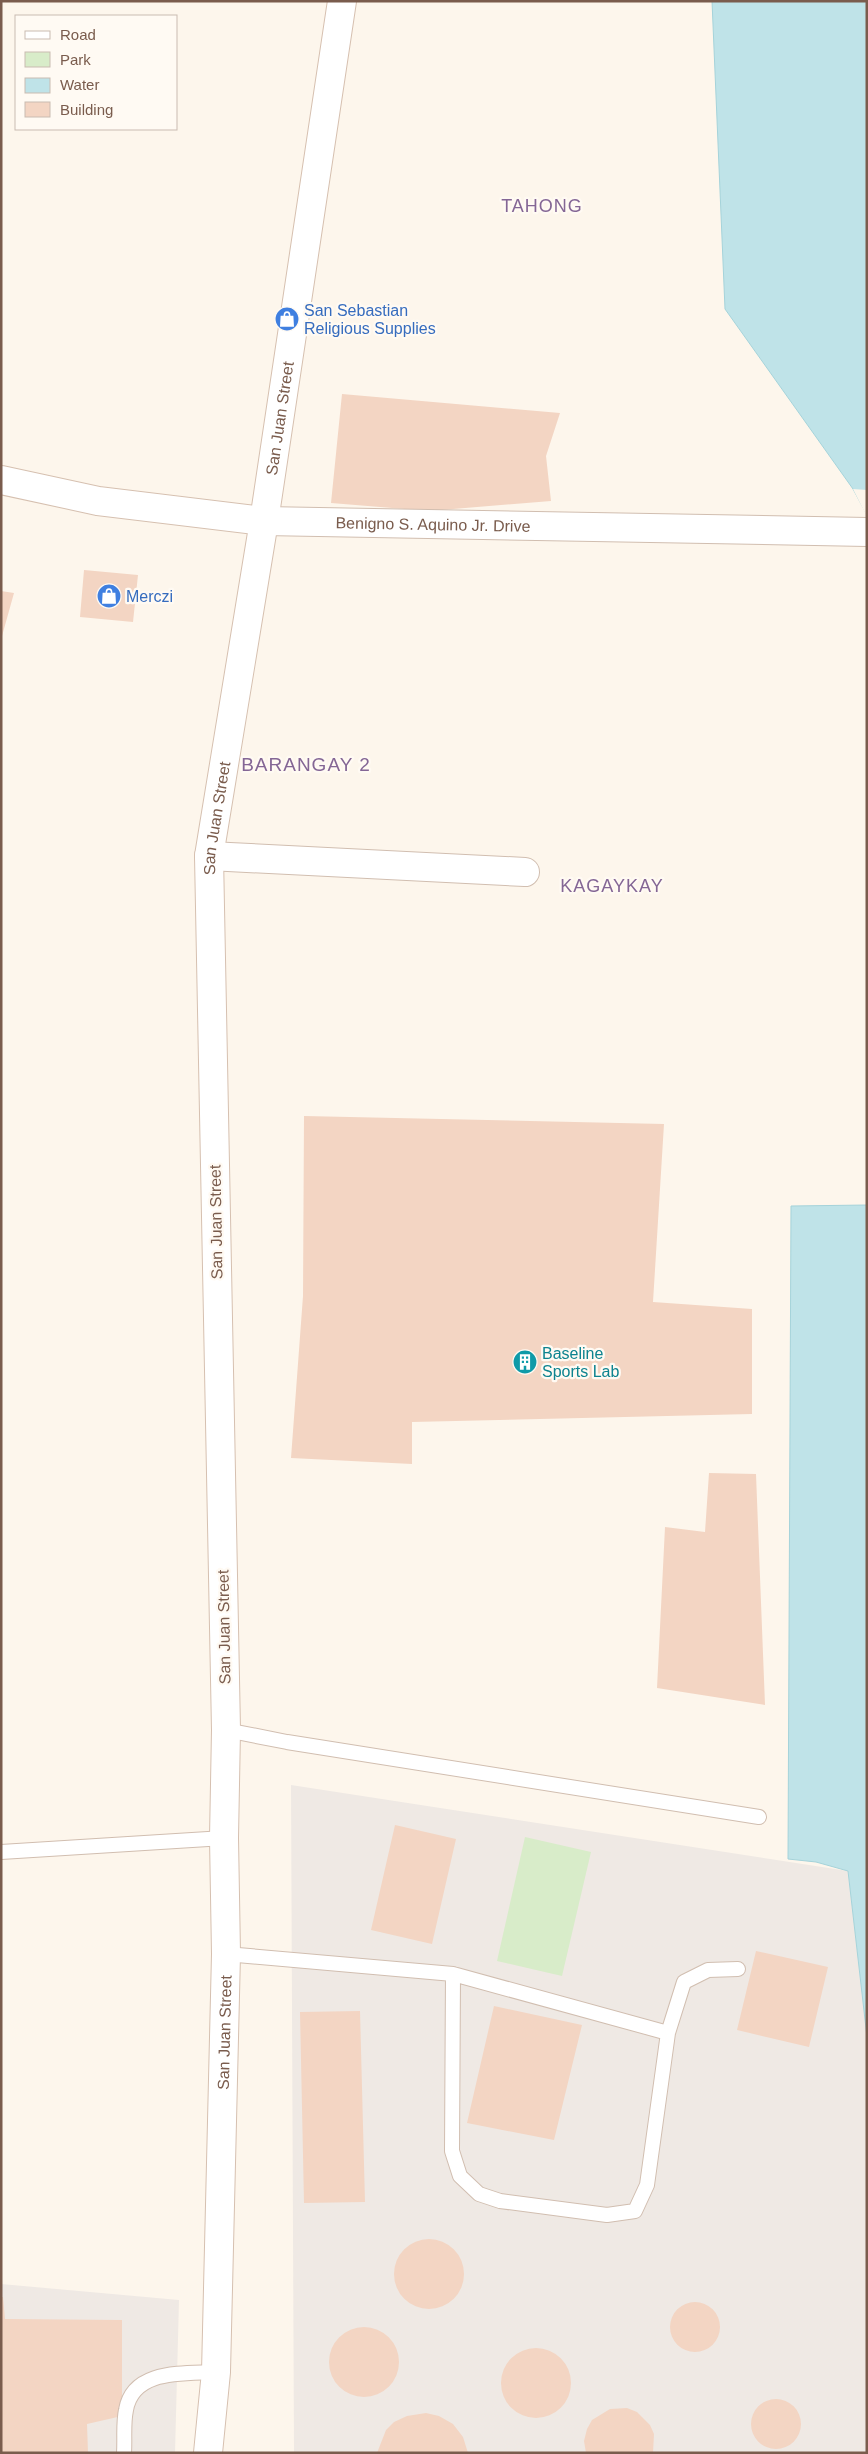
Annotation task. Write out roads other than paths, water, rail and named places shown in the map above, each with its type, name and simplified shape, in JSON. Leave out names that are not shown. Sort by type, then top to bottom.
[{"type":"main road","name":"San Juan Street","points":[[208,2453],[216,2372],[226,1954],[224,1838],[226,1730],[209,856],[264,520],[342,1]]},
{"type":"main road","name":"Benigno S. Aquino Jr. Drive","points":[[1,480],[98,501],[264,520],[867,532]]},
{"type":"main road","points":[[209,856],[525,872]]},
{"type":"lane","points":[[226,1730],[287,1742],[758,1816]]},
{"type":"lane","points":[[1,1852],[224,1838]]},
{"type":"lane","points":[[226,1954],[453,1974],[668,2033]]},
{"type":"lane","points":[[453,1974],[452,2151],[460,2176],[479,2194],[500,2201],[607,2214],[635,2211],[647,2185],[668,2033],[684,1982],[708,1970],[738,1969]]},
{"type":"lane","points":[[124,2453],[126,2409],[134,2389],[157,2376],[216,2372]]},
{"type":"water","points":[[712,1],[867,1],[867,515],[853,489],[725,309]]},
{"type":"water","points":[[867,1205],[867,2037],[848,1871],[816,1862],[788,1859],[791,1206]]},
{"type":"place","name":"San Sebastian Religious Supplies","points":[[287,319]]},
{"type":"place","name":"Merczi","points":[[109,596]]},
{"type":"place","name":"Baseline Sports Lab","points":[[525,1362]]},
{"type":"district","name":"TAHONG","points":[[542,206]]},
{"type":"district","name":"BARANGAY 2","points":[[306,764]]},
{"type":"district","name":"KAGAYKAY","points":[[612,886]]}]
